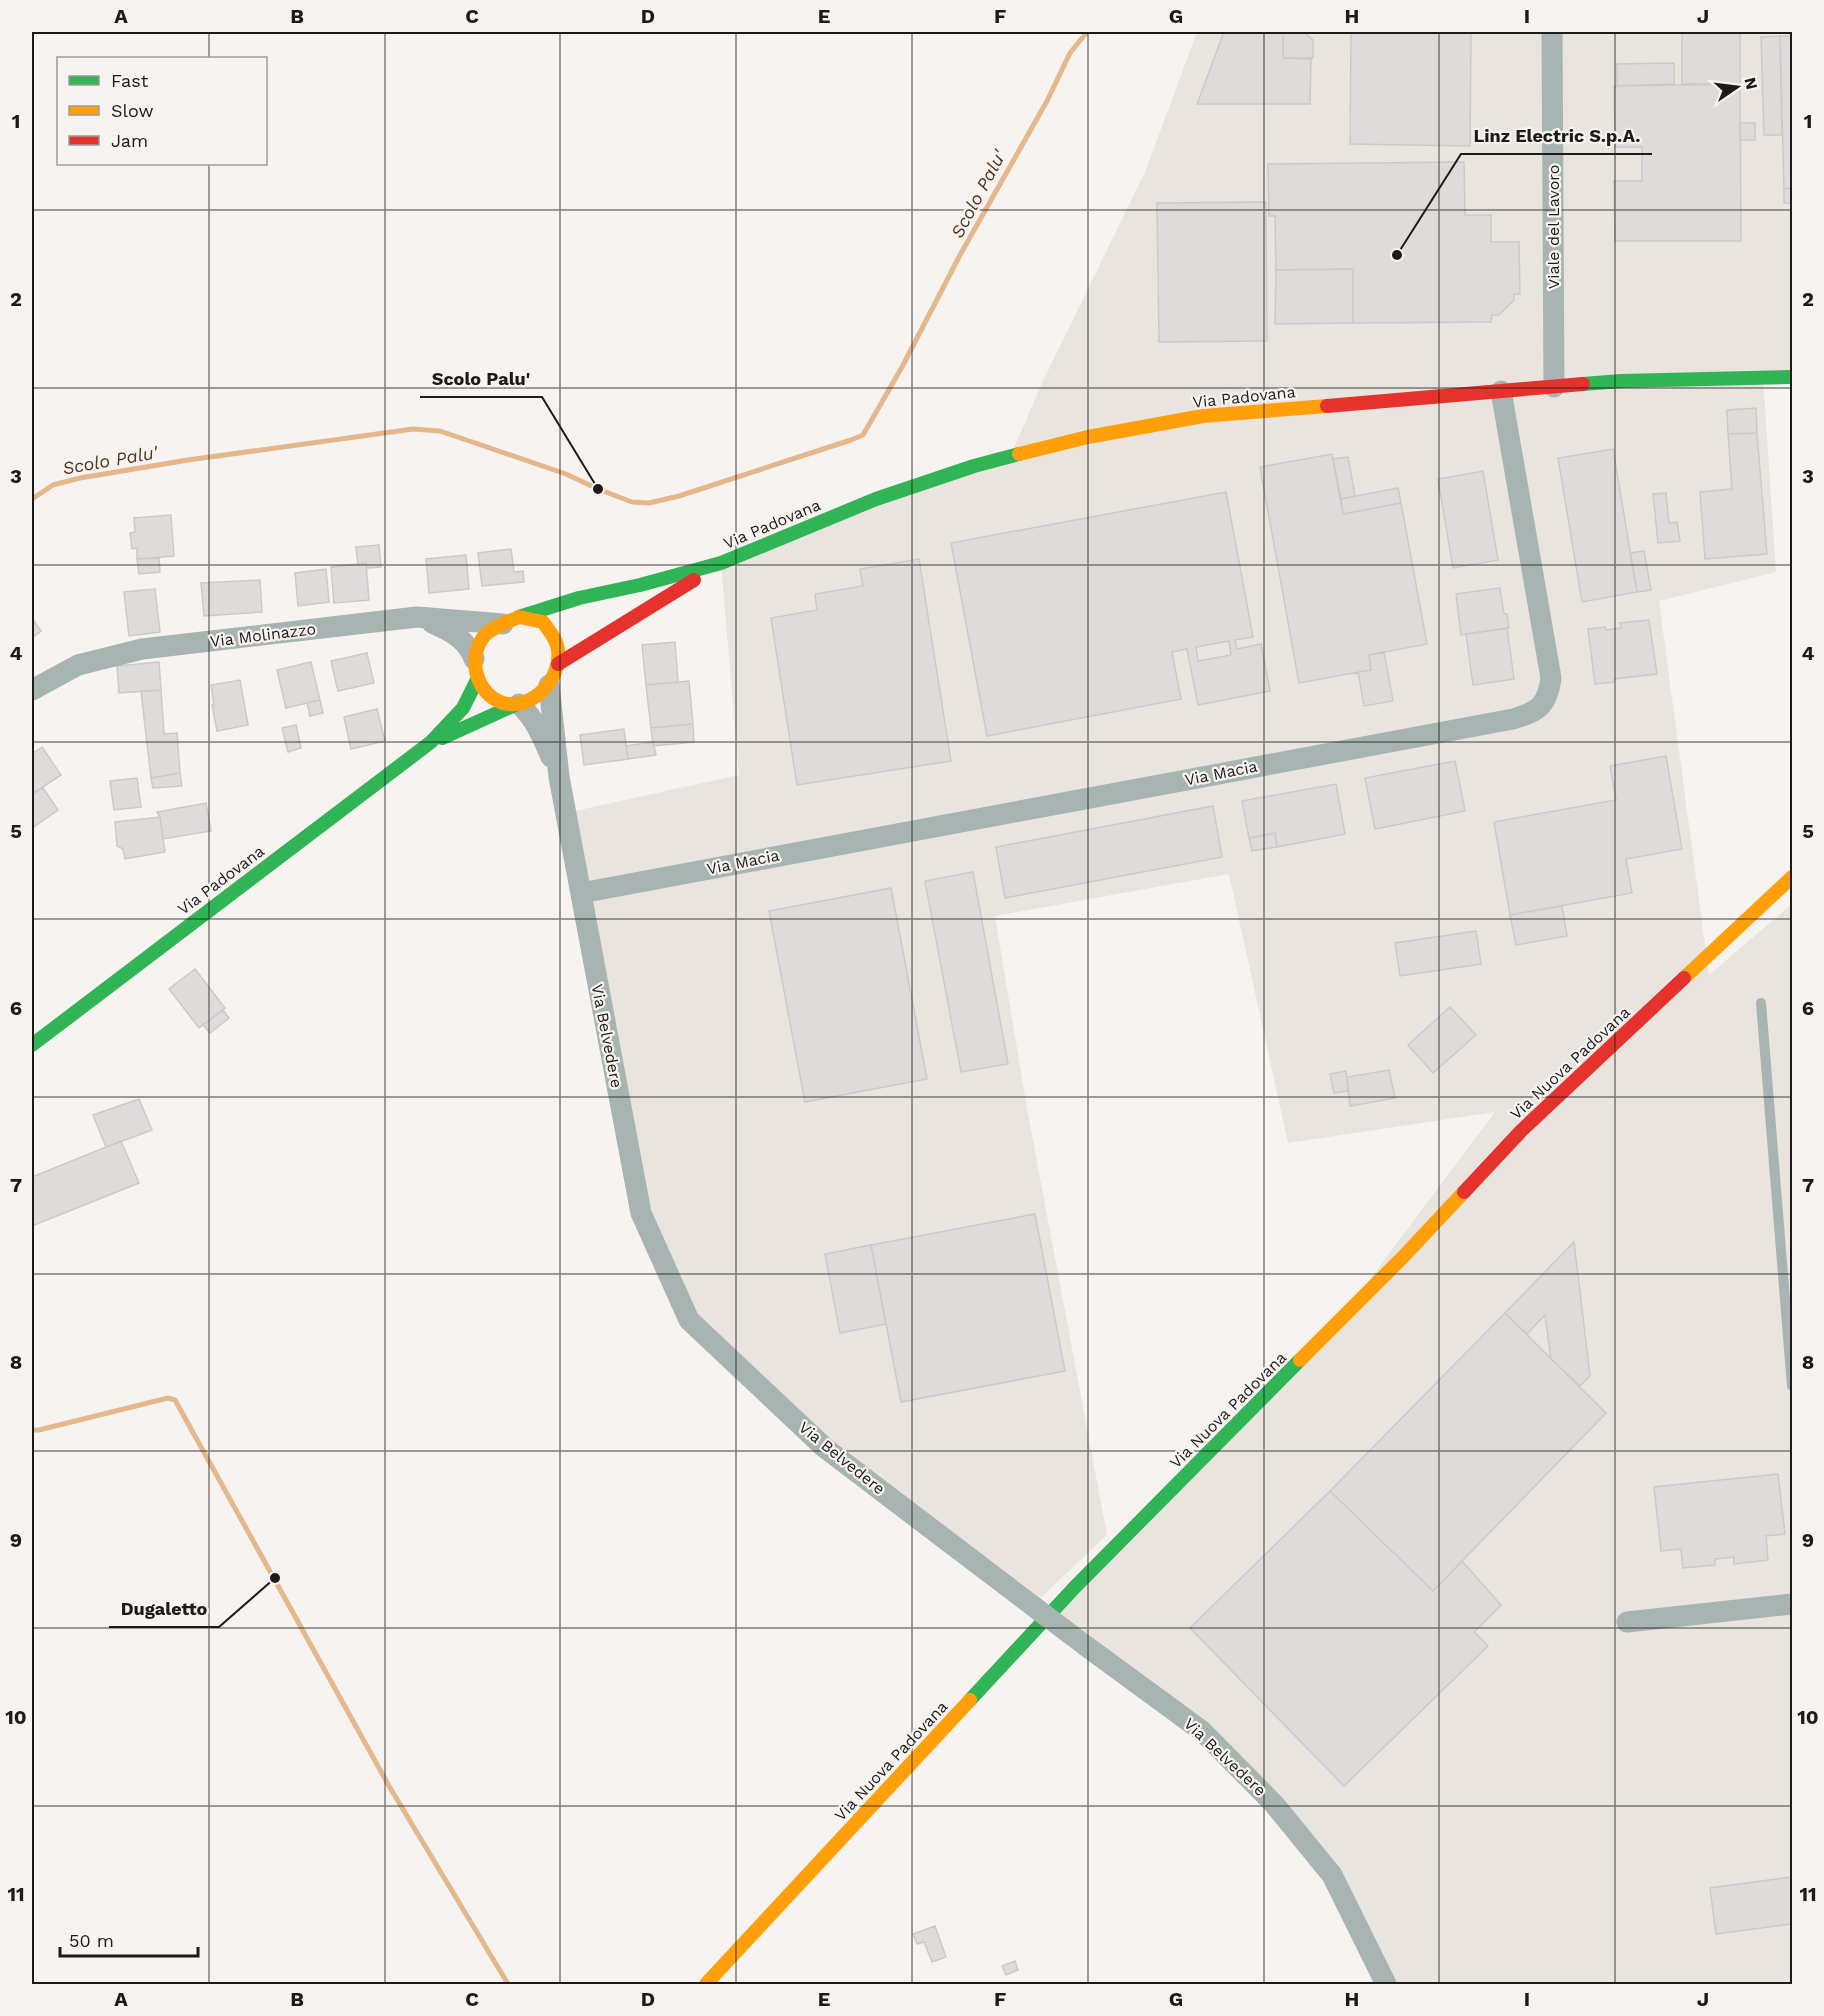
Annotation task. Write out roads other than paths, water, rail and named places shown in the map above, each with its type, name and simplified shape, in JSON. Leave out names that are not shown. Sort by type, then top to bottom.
[{"type":"street","name":"Viale del Lavoro","points":[[1552,32],[1554,387]]},
{"type":"street","name":"Via Padovana","points":[[32,1045],[431,742],[463,708],[483,638],[511,620],[579,598],[640,585],[721,563],[876,499],[974,466],[1088,437],[1203,416],[1621,381],[1792,377]]},
{"type":"street","name":"Via Macia","points":[[581,892],[1530,714],[1548,697],[1551,678],[1501,391]]},
{"type":"street","name":"Via Padovana","points":[[558,664],[721,563]]},
{"type":"street","name":"Via Molinazzo","points":[[32,690],[78,665],[142,649],[417,617],[511,620]]},
{"type":"street","points":[[417,617],[452,632],[471,650],[475,670],[493,699],[518,704]]},
{"type":"street","points":[[511,620],[543,622],[556,641],[558,664],[549,685]]},
{"type":"street","name":"Via Padovana","points":[[431,742],[535,698],[549,685]]},
{"type":"street","name":"Via Belvedere","points":[[549,685],[559,777],[641,1213],[689,1320],[825,1448],[1202,1731],[1275,1804],[1332,1875],[1386,1984]]},
{"type":"street","name":"Via Belvedere","points":[[518,704],[525,709],[541,735],[559,777]]},
{"type":"street","name":"Via Nuova Padovana","points":[[706,1984],[1074,1588],[1403,1257],[1521,1131],[1792,877]]},
{"type":"street","points":[[1627,1622],[1792,1604]]},
{"type":"lane","points":[[1761,1003],[1792,1386]]},
{"type":"waterway","name":"Scolo Palu'","points":[[32,499],[53,485],[80,478],[188,460],[413,429],[440,431],[566,474],[632,502],[649,503],[679,496],[863,435],[902,367],[960,255],[1047,101],[1070,53],[1087,32]]},
{"type":"waterway","points":[[32,1430],[168,1398],[175,1400],[389,1786],[508,1984]]},
{"type":"place","name":"Linz Electric S.p.A.","points":[[1397,255]]},
{"type":"place","name":"Scolo Palu'","points":[[598,489]]},
{"type":"place","name":"Dugaletto","points":[[275,1578]]}]
